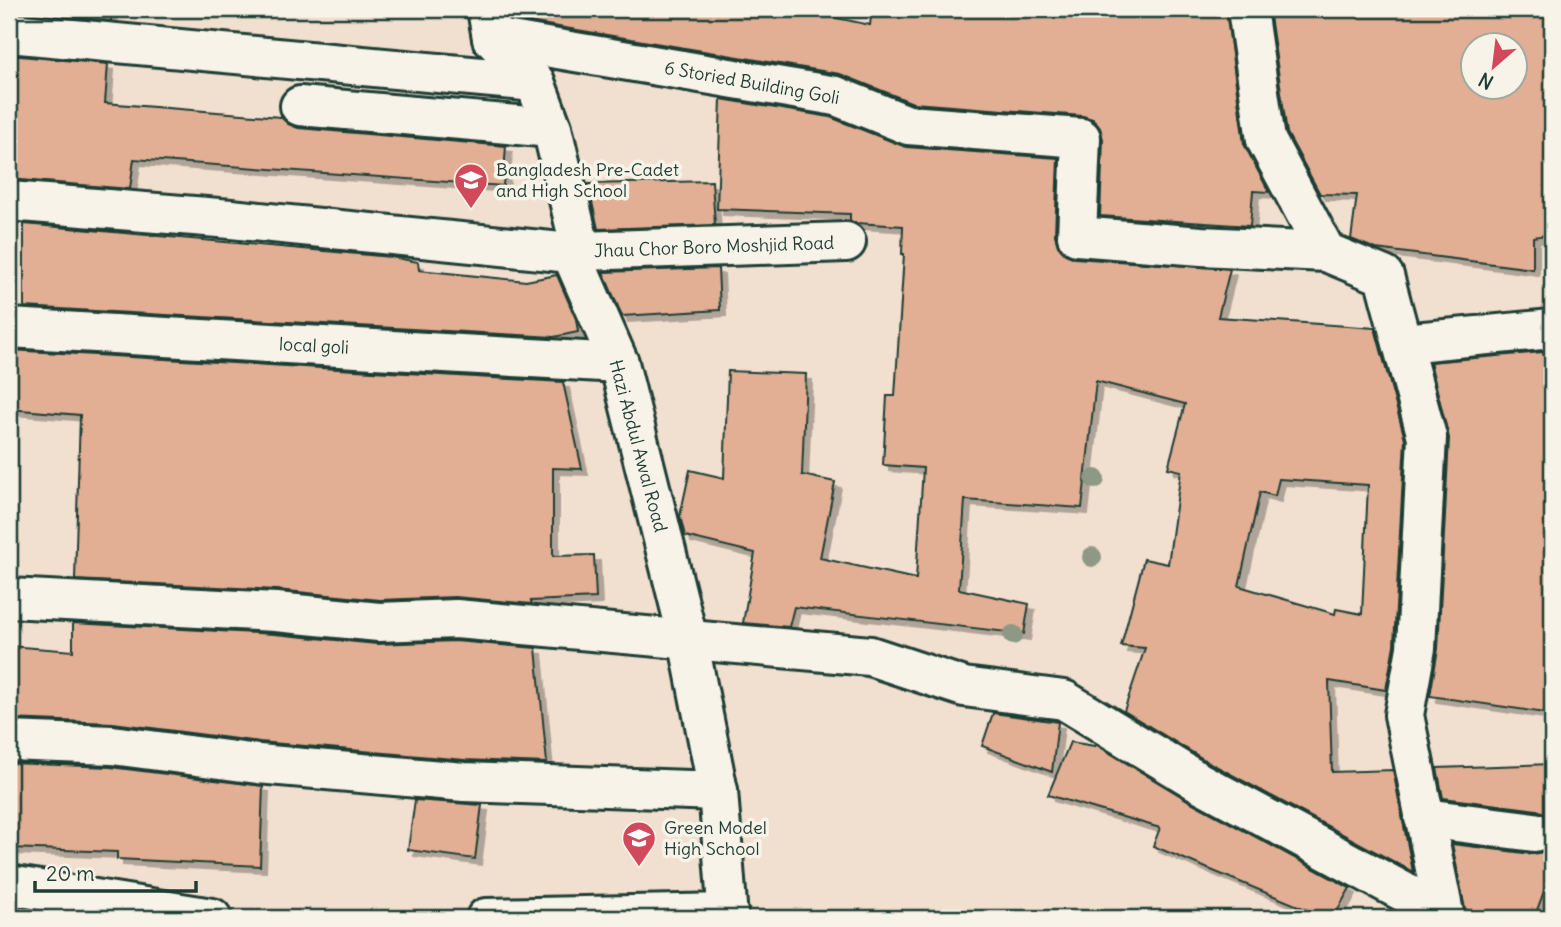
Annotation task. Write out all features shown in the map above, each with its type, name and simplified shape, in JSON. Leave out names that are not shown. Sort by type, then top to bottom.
[{"type":"street","points":[[1247,9],[1266,140],[1326,252],[1384,276],[1427,438],[1416,648],[1404,715],[1444,916]]},
{"type":"street","name":"6 Storied Building Goli","points":[[490,24],[836,96],[908,125],[1081,138],[1077,236],[1326,252]]},
{"type":"street","name":"Hazi Abdul Awal Road","points":[[490,24],[535,82],[552,128],[576,252],[619,363],[688,639],[718,791],[728,916]]},
{"type":"street","points":[[9,33],[535,82]]},
{"type":"street","points":[[300,106],[552,128]]},
{"type":"street","name":"Jhau Chor Boro Moshjid Road","points":[[9,201],[576,252],[846,242]]},
{"type":"street","name":"local goli","points":[[9,328],[619,363]]},
{"type":"street","points":[[1403,344],[1552,329]]},
{"type":"street","points":[[9,598],[276,612],[379,622],[456,619],[870,656],[964,687],[1064,701],[1199,782],[1444,916]]},
{"type":"street","points":[[9,741],[112,745],[258,764],[464,782],[718,791]]},
{"type":"street","points":[[1424,818],[1534,832]]},
{"type":"street","points":[[9,885],[212,918]]},
{"type":"street","points":[[486,918],[728,916]]},
{"type":"building","points":[[9,9],[112,9],[111,21],[9,12]]},
{"type":"building","points":[[511,9],[752,9],[823,15],[870,25],[872,9],[1226,9],[1244,144],[1269,192],[1253,191],[1250,226],[1100,216],[1103,139],[1100,128],[1093,119],[1083,116],[913,103],[840,74],[511,19]]},
{"type":"building","points":[[1269,9],[1552,9],[1552,234],[1533,237],[1533,269],[1376,249],[1351,239],[1357,195],[1320,194],[1287,133]]},
{"type":"building","points":[[9,55],[108,64],[105,103],[281,117],[298,128],[506,146],[503,186],[134,159],[130,189],[9,179]]},
{"type":"building","points":[[721,99],[830,117],[906,147],[1058,158],[1055,235],[1058,246],[1065,254],[1075,258],[1230,269],[1218,317],[1375,328],[1405,439],[1394,645],[1386,690],[1329,681],[1332,772],[1393,770],[1413,872],[1210,763],[1124,711],[1145,648],[1121,646],[1144,559],[1168,564],[1181,471],[1168,468],[1185,404],[1096,381],[1082,508],[965,500],[959,589],[1029,604],[1024,634],[794,607],[789,627],[743,623],[755,553],[685,536],[680,516],[690,470],[724,478],[728,371],[806,374],[802,475],[835,482],[820,558],[916,579],[923,468],[883,465],[887,396],[895,396],[904,254],[903,226],[856,223],[850,221],[850,214],[717,209]],"holes":[[[1279,479],[1368,485],[1362,614],[1336,609],[1335,614],[1239,586],[1260,492],[1275,496]]]},
{"type":"building","points":[[712,181],[715,225],[598,229],[588,184]]},
{"type":"building","points":[[24,224],[391,257],[418,262],[419,270],[526,281],[557,275],[576,319],[578,332],[554,337],[24,307]]},
{"type":"building","points":[[718,268],[720,310],[622,316],[603,272]]},
{"type":"building","points":[[9,350],[563,382],[582,469],[553,468],[553,556],[594,555],[596,598],[531,601],[532,604],[455,597],[380,600],[277,590],[75,580],[80,415],[9,409]]},
{"type":"building","points":[[1543,352],[1552,389],[1552,714],[1430,696],[1438,649],[1449,438],[1430,362]]},
{"type":"building","points":[[73,623],[274,634],[377,644],[455,641],[536,648],[547,763],[465,760],[260,742],[113,723],[9,719],[9,646],[73,651]]},
{"type":"building","points":[[993,713],[1058,722],[1052,772],[982,746]]},
{"type":"building","points":[[1070,742],[1095,744],[1189,801],[1350,888],[1333,918],[1327,918],[1153,846],[1160,828],[1048,795]]},
{"type":"building","points":[[9,763],[110,767],[263,786],[260,866],[117,859],[117,852],[9,848]]},
{"type":"building","points":[[1552,764],[1552,821],[1547,814],[1537,810],[1443,798],[1437,768]]},
{"type":"building","points":[[415,800],[482,805],[475,859],[408,850]]},
{"type":"building","points":[[1552,843],[1552,870],[1534,918],[1485,918],[1465,909],[1452,844],[1532,854],[1543,852]]},
{"type":"place","name":"Bangladesh Pre-Cadet and High School","points":[[471,210]]},
{"type":"place","name":"Green Model High School","points":[[639,868]]}]
